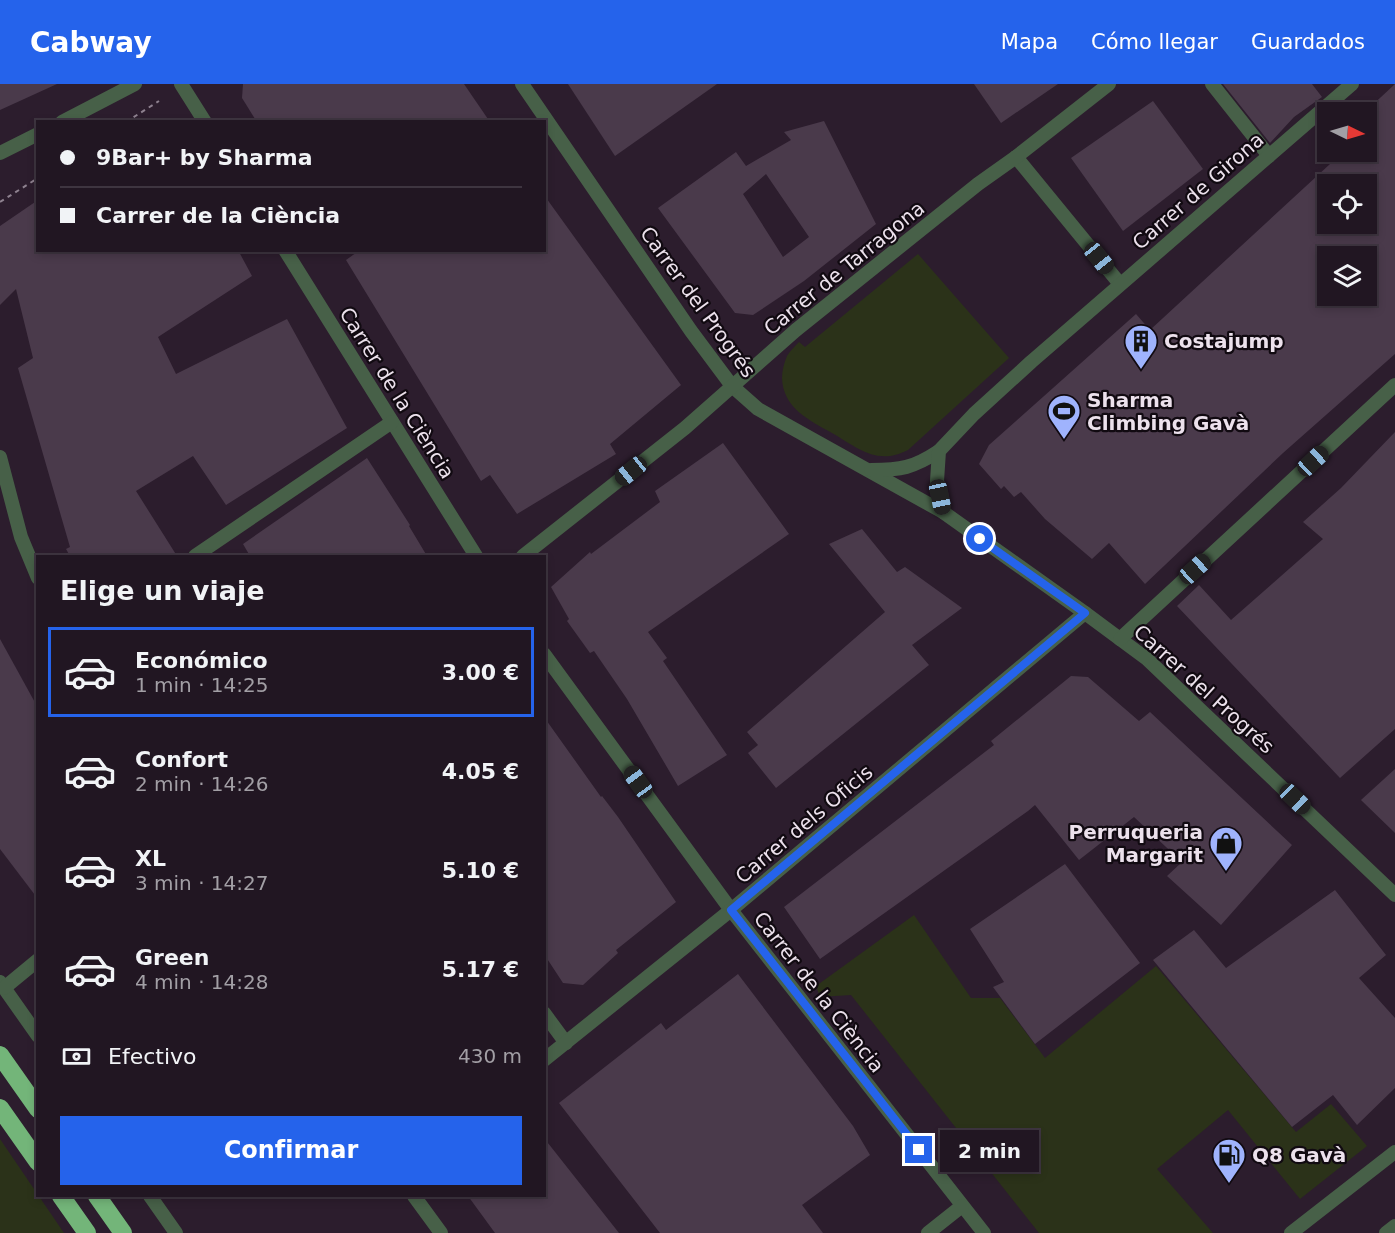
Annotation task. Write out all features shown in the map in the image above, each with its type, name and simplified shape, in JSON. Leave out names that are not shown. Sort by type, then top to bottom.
[{"type":"highway","points":[[0,1055],[36,1106]]},
{"type":"highway","points":[[0,1108],[36,1159]]},
{"type":"highway","points":[[62,1197],[87,1233]]},
{"type":"highway","points":[[98,1197],[123,1233]]},
{"type":"street","points":[[66,120],[135,84]]},
{"type":"street","points":[[181,84],[204,120]]},
{"type":"street","name":"Carrer del Progrés","points":[[522,84],[691,331],[732,386],[758,409],[943,513],[1147,659],[1395,895]]},
{"type":"street","name":"Carrer de Tarragona","points":[[525,555],[685,428],[796,330],[978,184],[1109,84]]},
{"type":"street","points":[[1212,84],[1269,156]]},
{"type":"street","name":"Carrer de Girona","points":[[868,470],[903,469],[939,451],[974,414],[1120,284],[1352,84]]},
{"type":"street","points":[[0,153],[36,135]]},
{"type":"street","points":[[1016,157],[1120,284]]},
{"type":"street","name":"Carrer de la Ciència","points":[[286,252],[475,555]]},
{"type":"street","points":[[1120,639],[1395,385]]},
{"type":"street","points":[[196,555],[392,422]]},
{"type":"street","points":[[939,451],[937,481],[943,513]]},
{"type":"street","points":[[0,457],[21,537],[36,573]]},
{"type":"street","name":"Carrer dels Oficis","points":[[546,1058],[731,910],[1085,613]]},
{"type":"street","name":"Carrer de la Ciència","points":[[546,657],[731,910],[984,1233]]},
{"type":"street","points":[[36,961],[2,985],[36,1033]]},
{"type":"street","points":[[546,1015],[566,1043]]},
{"type":"street","points":[[1291,1233],[1395,1152]]},
{"type":"street","points":[[151,1197],[176,1233]]},
{"type":"street","points":[[415,1197],[441,1233]]},
{"type":"street","points":[[927,1233],[962,1206]]},
{"type":"street","points":[[1386,1233],[1395,1226]]},
{"type":"path","points":[[129,120],[159,101]]},
{"type":"path","points":[[0,202],[36,179]]},
{"type":"green space","points":[[918,254],[1009,358],[908,450],[887,456],[877,456],[859,449],[799,412],[792,405],[783,388],[783,370],[787,356],[799,342],[805,347]]},
{"type":"green space","points":[[914,915],[971,998],[1000,998],[1045,1058],[1156,966],[1296,1132],[1331,1104],[1367,1146],[1300,1199],[1228,1110],[1157,1169],[1213,1233],[1039,1233],[851,995],[820,997],[816,986]]},
{"type":"green space","points":[[0,1139],[36,1192],[36,1197],[39,1197],[64,1233],[0,1233]]},
{"type":"building","points":[[0,84],[57,84],[0,110]]},
{"type":"building","points":[[243,84],[464,84],[489,120],[256,120],[242,98]]},
{"type":"building","points":[[568,84],[717,84],[615,156]]},
{"type":"building","points":[[974,84],[1058,84],[1001,123]]},
{"type":"building","points":[[1223,84],[1312,84],[1322,97],[1294,117],[1270,143]]},
{"type":"building","points":[[1395,84],[1395,354],[1283,453],[1145,584],[1109,543],[1092,559],[1045,519],[1021,492],[1014,497],[1004,486],[1001,489],[979,464],[989,445],[1136,314],[1150,330],[1317,176],[1317,234],[1377,234],[1377,174],[1319,174],[1330,164],[1328,162],[1377,162],[1376,102]]},
{"type":"building","points":[[1153,101],[1203,169],[1123,231],[1071,158]]},
{"type":"building","points":[[824,121],[876,224],[804,281],[753,315],[735,313],[658,208],[736,152],[746,166],[791,140],[784,132]],"holes":[[[766,174],[809,237],[783,257],[743,194]]]},
{"type":"building","points":[[546,198],[681,385],[610,444],[616,454],[517,514],[490,475],[481,481],[346,260],[357,252],[546,252]]},
{"type":"building","points":[[36,201],[36,252],[239,252],[252,276],[158,337],[176,374],[287,319],[347,428],[226,505],[193,456],[136,491],[176,555],[69,555],[66,549],[70,547],[18,368],[33,358],[16,289],[0,305],[0,226]]},
{"type":"building","points":[[1395,432],[1395,729],[1340,778],[1177,606],[1199,585],[1231,620],[1323,539],[1303,522],[1341,488]]},
{"type":"building","points":[[723,443],[789,534],[648,632],[667,658],[663,661],[727,755],[678,786],[627,699],[594,651],[590,653],[567,621],[569,619],[551,587],[590,552],[591,554],[660,502],[655,491]]},
{"type":"building","points":[[367,458],[426,555],[249,555],[243,544]]},
{"type":"building","points":[[862,529],[897,572],[905,567],[962,608],[912,645],[929,665],[776,788],[748,753],[758,745],[747,732],[885,612],[829,544]]},
{"type":"building","points":[[0,639],[36,704],[36,896],[0,849]]},
{"type":"building","points":[[1071,676],[1088,677],[1139,721],[1150,712],[1292,845],[1221,925],[1167,876],[1182,862],[1134,817],[1079,860],[1035,805],[820,959],[784,907],[994,745],[991,741]]},
{"type":"building","points":[[546,720],[618,817],[676,902],[616,950],[618,953],[583,985],[563,983],[546,957]]},
{"type":"building","points":[[1395,769],[1395,833],[1361,800]]},
{"type":"building","points":[[1065,864],[1140,963],[1035,1044],[993,987],[1004,982],[970,929]]},
{"type":"building","points":[[1335,890],[1386,955],[1359,978],[1395,1018],[1395,1088],[1357,1125],[1333,1095],[1292,1127],[1153,960],[1194,930],[1226,968]]},
{"type":"building","points":[[738,974],[853,1126],[870,1155],[802,1205],[823,1233],[660,1233],[559,1103],[661,1023],[666,1030]]},
{"type":"building","points":[[546,1141],[619,1233],[495,1233],[469,1197],[546,1197]]},
{"type":"place","name":"Costajump","points":[[1141,370]]},
{"type":"place","name":"Sharma Climbing Gavà","points":[[1064,440]]},
{"type":"place","name":"Perruqueria Margarit","points":[[1226,872]]},
{"type":"place","name":"Q8 Gavà","points":[[1229,1184]]},
{"type":"route","points":[[919,1150],[731,910],[1085,613],[980,539]]}]
